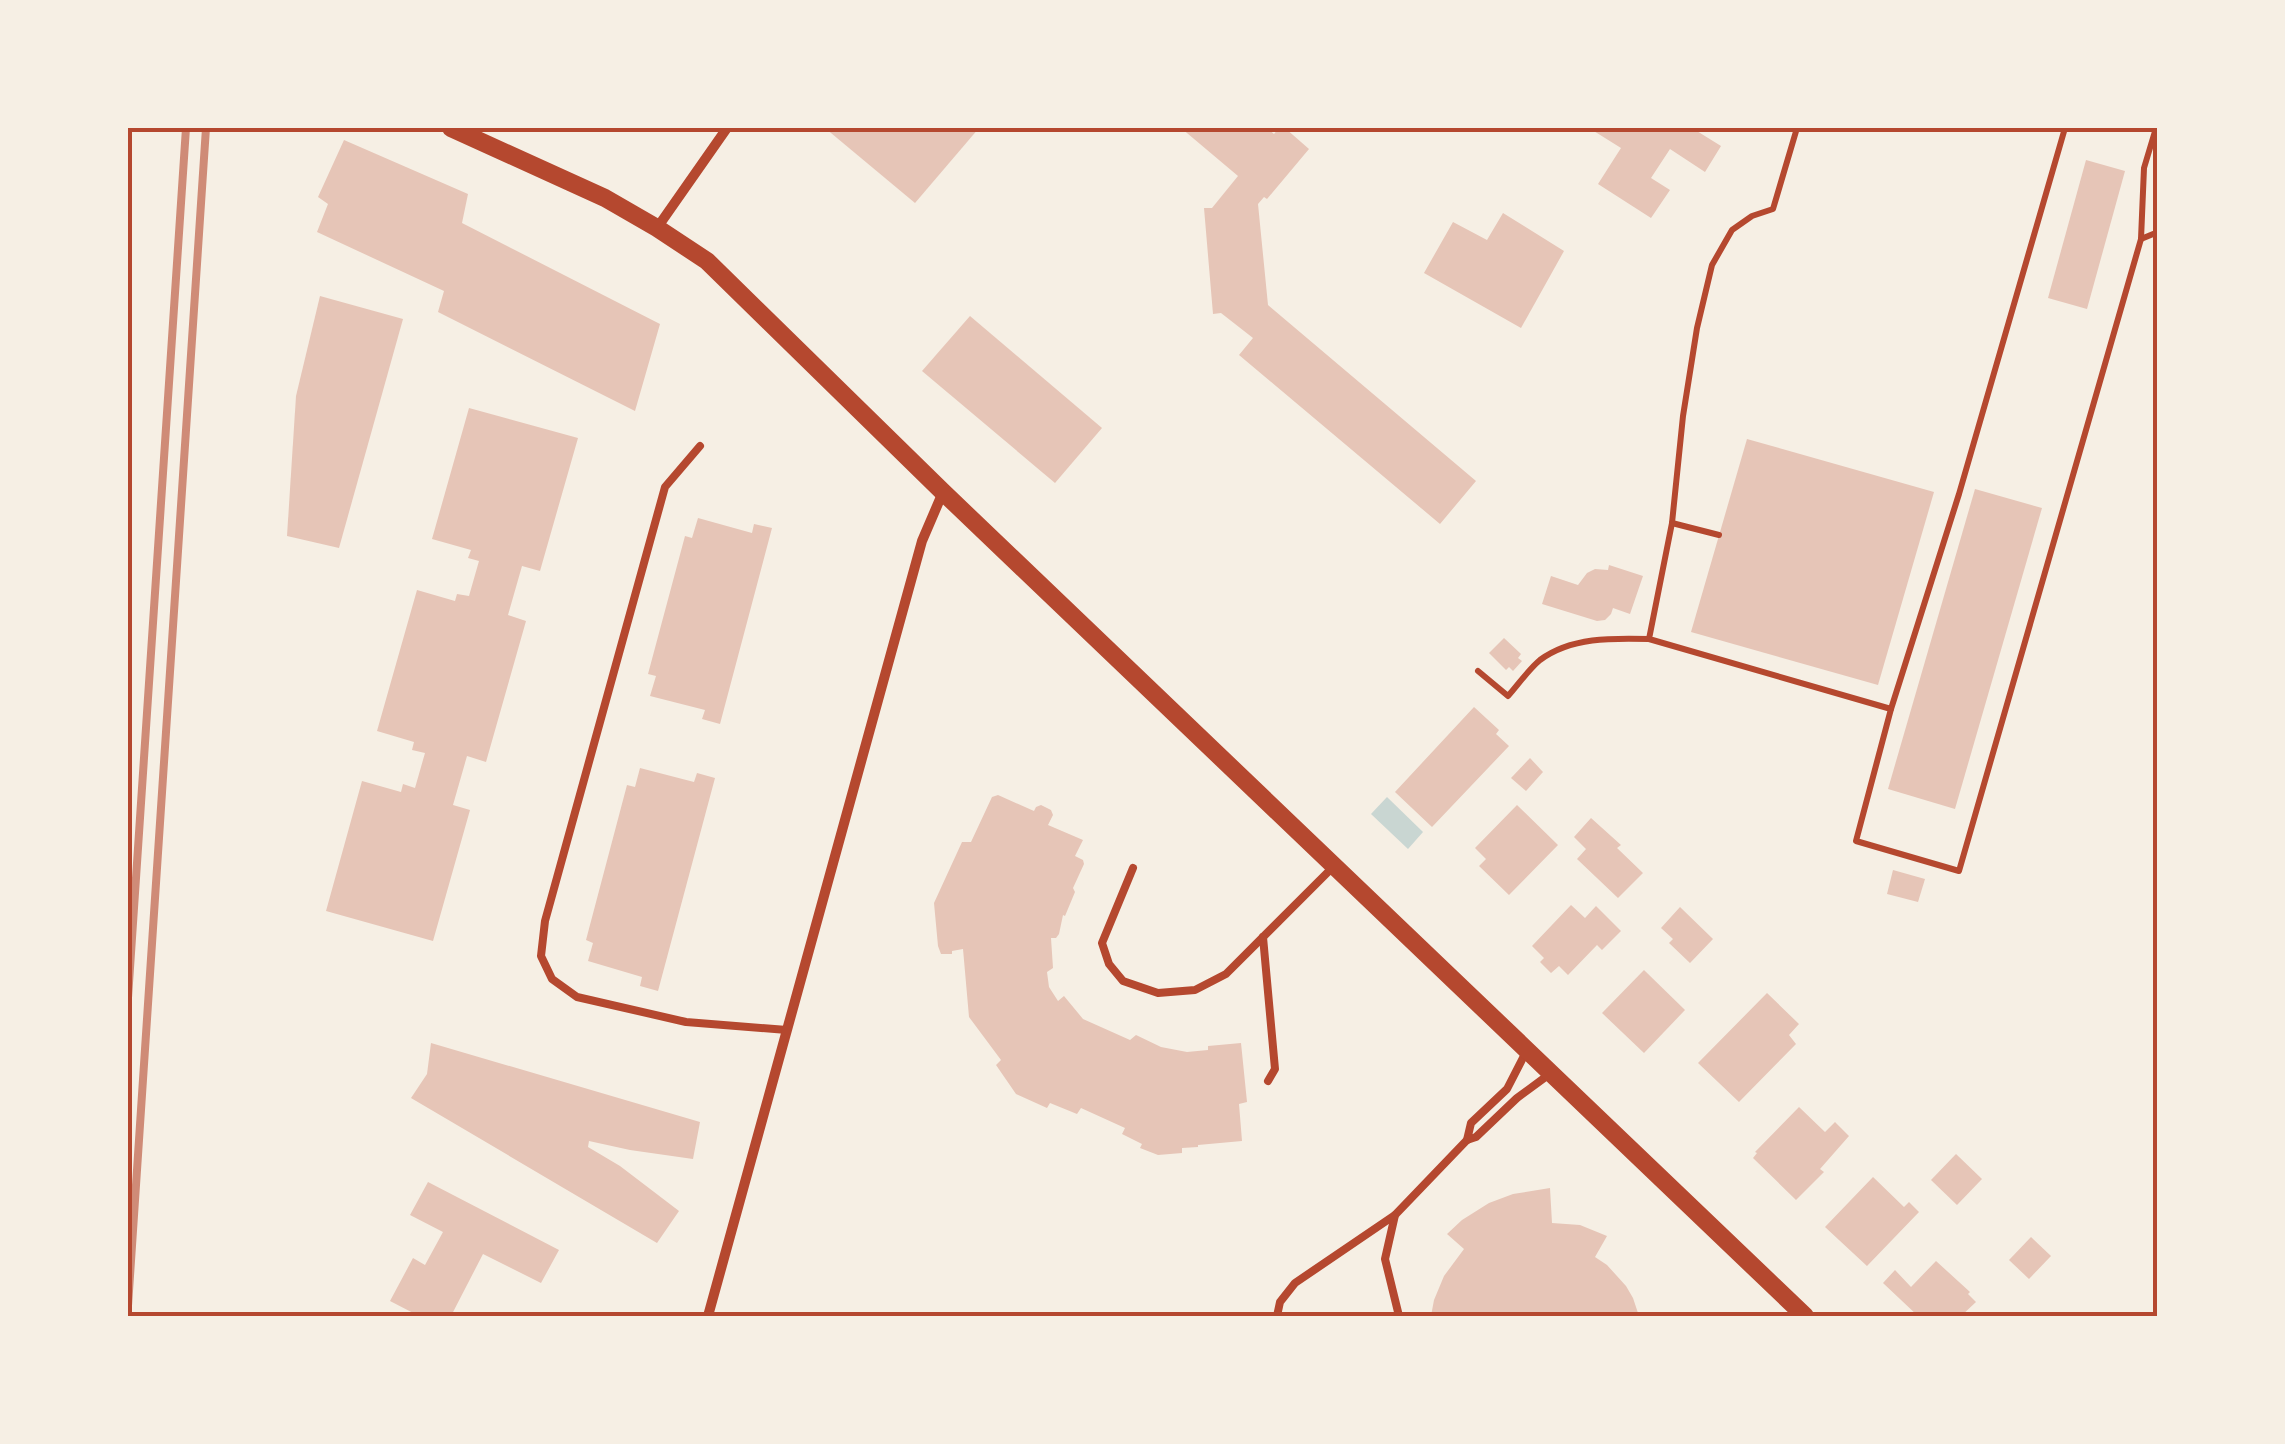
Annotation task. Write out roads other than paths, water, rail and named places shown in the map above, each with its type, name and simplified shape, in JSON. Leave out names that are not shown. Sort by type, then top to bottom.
[{"type":"street","points":[[451,128],[592,192],[707,261],[1802,1315]]},
{"type":"street","points":[[657,228],[726,128]]},
{"type":"street","points":[[708,1316],[922,541],[943,492]]},
{"type":"lane","points":[[700,446],[665,486],[550,902],[541,956],[552,979],[577,997],[686,1022],[787,1030]]},
{"type":"lane","points":[[1133,868],[1102,943],[1109,964],[1124,981],[1158,993],[1195,990],[1226,974],[1334,865]]},
{"type":"lane","points":[[1263,937],[1275,1069],[1268,1081]]},
{"type":"lane","points":[[1467,1140],[1470,1123],[1506,1089],[1528,1050]]},
{"type":"lane","points":[[1277,1316],[1280,1302],[1294,1283],[1395,1215],[1467,1140],[1476,1137],[1517,1098],[1551,1073]]},
{"type":"lane","points":[[1395,1215],[1384,1258],[1400,1316]]},
{"type":"railway","points":[[128,998],[186,128]]},
{"type":"railway","points":[[128,1306],[206,128]]}]
